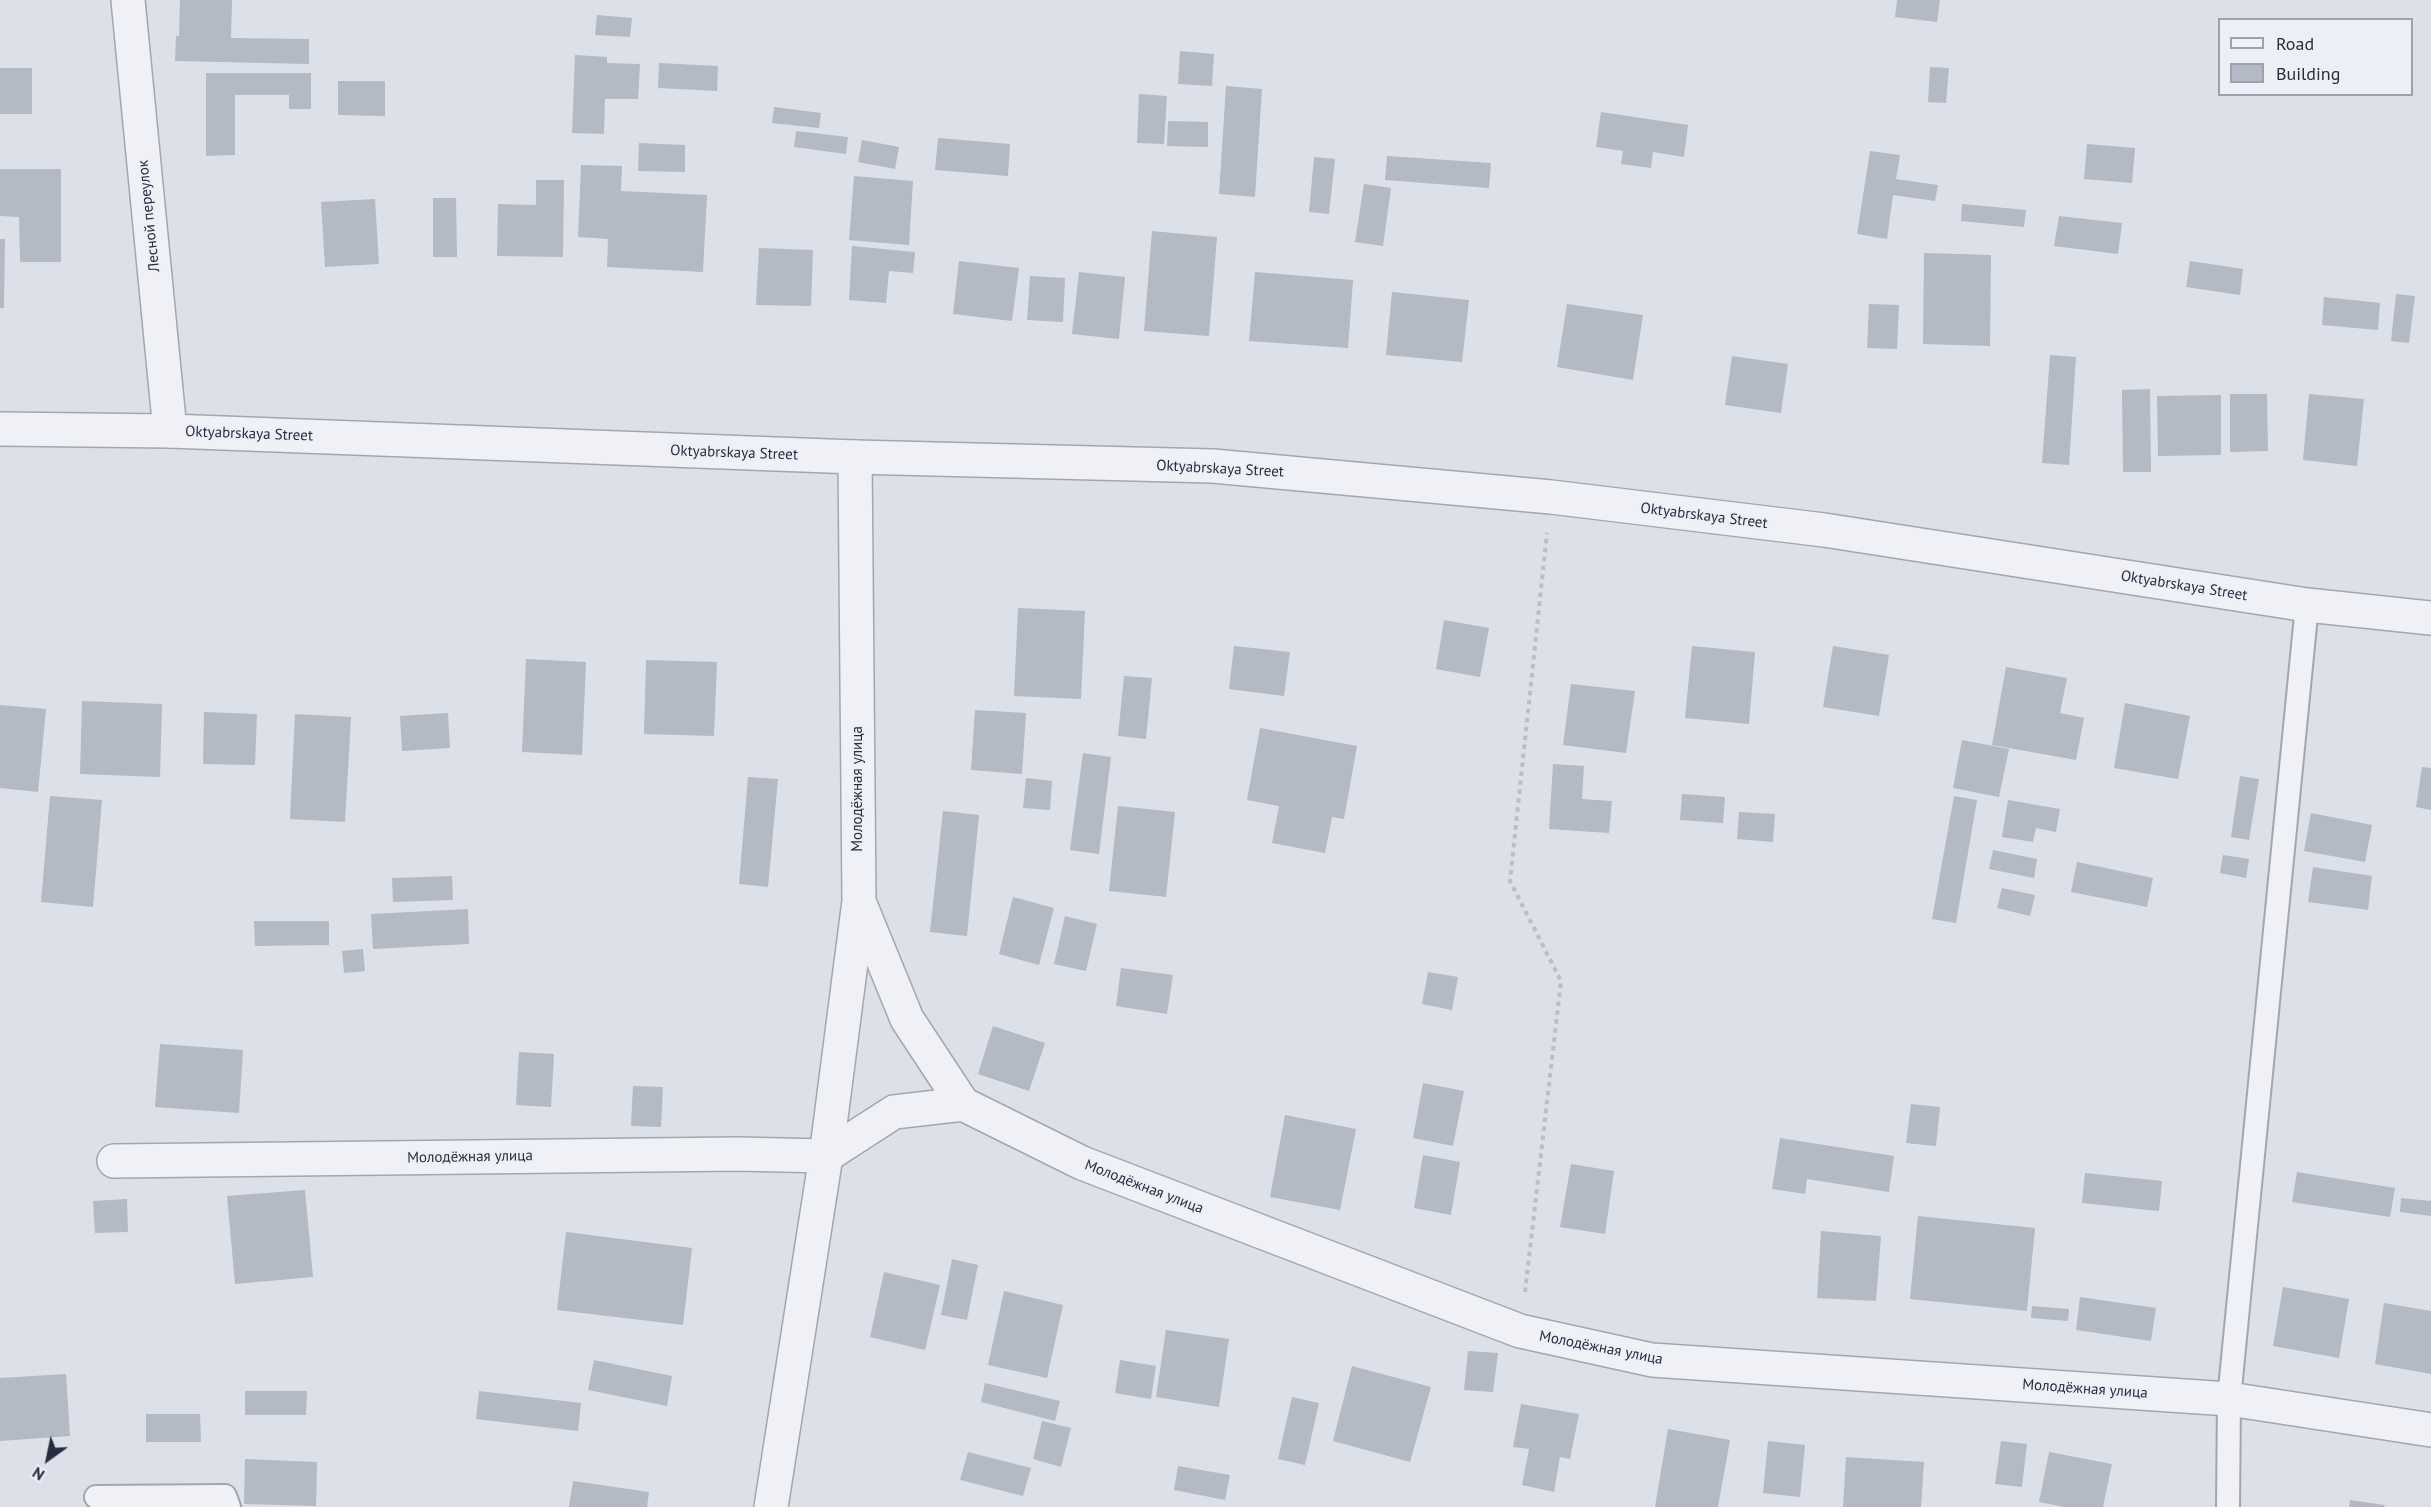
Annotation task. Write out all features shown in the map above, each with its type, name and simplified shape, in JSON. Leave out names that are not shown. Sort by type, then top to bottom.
[{"type":"street","name":"Лесной переулок","points":[[128,0],[170,431]]},
{"type":"street","name":"Oktyabrskaya Street","points":[[0,429],[170,431],[855,457],[1213,466],[1551,497],[1824,530],[2307,605],[2431,618]]},
{"type":"street","name":"Молодёжная улица","points":[[771,1507],[826,1156],[859,901],[855,457]]},
{"type":"street","points":[[826,1156],[894,1112],[963,1104],[907,1019],[859,901]]},
{"type":"street","name":"Молодёжная улица","points":[[963,1104],[1082,1164],[1520,1331],[1652,1360],[2229,1399],[2431,1430]]},
{"type":"street","name":"Молодёжная улица","points":[[114,1161],[738,1154],[826,1156]]},
{"type":"lane","points":[[2228,1507],[2229,1399],[2307,605]]},
{"type":"lane","points":[[96,1497],[225,1496],[229,1507]]},
{"type":"path","points":[[1520,1331],[1561,981],[1510,881],[1551,497]]},
{"type":"building","points":[[180,0],[232,0],[231,38],[309,39],[309,64],[175,61],[176,36],[179,36]]},
{"type":"building","points":[[1897,0],[1940,0],[1937,22],[1895,17]]},
{"type":"building","points":[[597,15],[632,18],[630,37],[595,35]]},
{"type":"building","points":[[1180,51],[1214,54],[1212,86],[1178,84]]},
{"type":"building","points":[[575,55],[607,57],[607,63],[640,64],[638,99],[605,99],[604,134],[572,133]]},
{"type":"building","points":[[659,63],[718,66],[717,91],[658,88]]},
{"type":"building","points":[[1930,67],[1949,68],[1946,103],[1928,102]]},
{"type":"building","points":[[0,68],[32,68],[32,114],[0,114]]},
{"type":"building","points":[[206,73],[311,73],[311,109],[289,109],[289,95],[235,95],[235,155],[206,156]]},
{"type":"building","points":[[338,81],[385,81],[385,116],[338,115]]},
{"type":"building","points":[[1226,86],[1262,89],[1255,197],[1219,194]]},
{"type":"building","points":[[1139,94],[1167,96],[1164,144],[1137,143]]},
{"type":"building","points":[[774,107],[821,113],[819,128],[772,123]]},
{"type":"building","points":[[1601,112],[1688,125],[1684,157],[1653,152],[1651,168],[1621,164],[1623,151],[1596,147]]},
{"type":"building","points":[[1168,121],[1208,122],[1208,147],[1167,146]]},
{"type":"building","points":[[796,131],[848,137],[846,154],[794,147]]},
{"type":"building","points":[[938,138],[1010,144],[1008,176],[935,170]]},
{"type":"building","points":[[862,140],[899,147],[895,169],[858,162]]},
{"type":"building","points":[[639,143],[685,145],[685,172],[638,171]]},
{"type":"building","points":[[2087,144],[2135,148],[2132,183],[2084,179]]},
{"type":"building","points":[[1870,151],[1900,155],[1896,179],[1938,185],[1935,201],[1893,195],[1887,239],[1857,234]]},
{"type":"building","points":[[1387,156],[1491,163],[1489,188],[1385,180]]},
{"type":"building","points":[[1314,157],[1335,159],[1329,214],[1309,212]]},
{"type":"building","points":[[581,165],[622,166],[621,191],[707,195],[703,272],[607,267],[608,239],[578,237]]},
{"type":"building","points":[[0,169],[61,169],[61,262],[20,262],[19,217],[0,216]]},
{"type":"building","points":[[854,176],[913,181],[909,245],[849,240]]},
{"type":"building","points":[[536,180],[564,180],[563,257],[497,256],[498,204],[536,205]]},
{"type":"building","points":[[1364,184],[1391,188],[1383,246],[1355,242]]},
{"type":"building","points":[[433,198],[456,198],[457,257],[433,257]]},
{"type":"building","points":[[375,199],[379,264],[325,267],[321,202]]},
{"type":"building","points":[[1962,204],[2026,210],[2024,227],[1961,221]]},
{"type":"building","points":[[2059,216],[2122,223],[2118,254],[2054,246]]},
{"type":"building","points":[[1152,231],[1217,237],[1209,336],[1144,331]]},
{"type":"building","points":[[0,239],[5,239],[4,308],[0,308]]},
{"type":"building","points":[[852,246],[915,252],[913,273],[889,271],[886,303],[849,300]]},
{"type":"building","points":[[759,248],[813,250],[811,306],[756,305]]},
{"type":"building","points":[[1924,253],[1991,255],[1990,346],[1923,344]]},
{"type":"building","points":[[959,261],[1019,268],[1012,321],[953,314]]},
{"type":"building","points":[[2190,261],[2243,269],[2240,295],[2186,287]]},
{"type":"building","points":[[1079,272],[1125,277],[1119,339],[1072,334]]},
{"type":"building","points":[[1255,272],[1353,280],[1348,348],[1249,341]]},
{"type":"building","points":[[1030,276],[1065,278],[1063,322],[1027,320]]},
{"type":"building","points":[[1392,292],[1469,300],[1462,362],[1386,355]]},
{"type":"building","points":[[2396,294],[2415,296],[2409,343],[2391,341]]},
{"type":"building","points":[[2324,297],[2380,303],[2378,330],[2322,325]]},
{"type":"building","points":[[1567,304],[1643,315],[1633,380],[1557,367]]},
{"type":"building","points":[[1869,304],[1899,305],[1897,349],[1867,348]]},
{"type":"building","points":[[2050,355],[2076,357],[2069,465],[2042,463]]},
{"type":"building","points":[[1732,356],[1788,364],[1781,413],[1725,405]]},
{"type":"building","points":[[2150,389],[2151,472],[2123,472],[2122,390]]},
{"type":"building","points":[[2230,394],[2267,394],[2268,451],[2230,452]]},
{"type":"building","points":[[2309,394],[2364,399],[2357,466],[2303,460]]},
{"type":"building","points":[[2221,395],[2221,455],[2158,456],[2157,396]]},
{"type":"building","points":[[1018,608],[1085,611],[1081,699],[1014,696]]},
{"type":"building","points":[[1444,620],[1489,628],[1480,677],[1436,669]]},
{"type":"building","points":[[1234,646],[1290,652],[1284,696],[1229,689]]},
{"type":"building","points":[[1692,646],[1755,652],[1749,724],[1685,718]]},
{"type":"building","points":[[1833,646],[1889,655],[1879,716],[1823,707]]},
{"type":"building","points":[[526,659],[586,662],[582,755],[522,752]]},
{"type":"building","points":[[646,660],[717,662],[714,736],[644,734]]},
{"type":"building","points":[[2006,667],[2067,678],[2060,713],[2084,718],[2076,760],[1992,745]]},
{"type":"building","points":[[1124,676],[1152,678],[1146,739],[1118,736]]},
{"type":"building","points":[[1571,684],[1635,691],[1626,753],[1563,745]]},
{"type":"building","points":[[82,701],[162,704],[160,777],[80,774]]},
{"type":"building","points":[[2125,703],[2190,716],[2178,779],[2114,768]]},
{"type":"building","points":[[0,705],[46,709],[38,792],[0,788]]},
{"type":"building","points":[[975,710],[1026,713],[1022,774],[971,770]]},
{"type":"building","points":[[204,712],[257,714],[255,765],[203,764]]},
{"type":"building","points":[[448,713],[450,748],[402,751],[400,716]]},
{"type":"building","points":[[295,714],[351,717],[345,822],[290,819]]},
{"type":"building","points":[[1260,728],[1357,746],[1344,819],[1332,817],[1325,853],[1272,843],[1279,806],[1247,800]]},
{"type":"building","points":[[1962,740],[2009,749],[1999,797],[1953,788]]},
{"type":"building","points":[[1083,753],[1111,757],[1099,854],[1070,850]]},
{"type":"building","points":[[1553,764],[1584,766],[1582,799],[1612,801],[1609,833],[1549,829]]},
{"type":"building","points":[[2422,767],[2431,768],[2431,810],[2416,807]]},
{"type":"building","points":[[2240,776],[2259,779],[2249,840],[2231,837]]},
{"type":"building","points":[[748,777],[778,779],[768,887],[739,884]]},
{"type":"building","points":[[1026,778],[1052,781],[1050,810],[1023,808]]},
{"type":"building","points":[[1682,794],[1725,797],[1723,823],[1680,820]]},
{"type":"building","points":[[50,796],[102,800],[93,907],[41,902]]},
{"type":"building","points":[[1954,796],[1977,800],[1956,923],[1932,919]]},
{"type":"building","points":[[2008,800],[2060,809],[2056,832],[2036,828],[2033,842],[2002,837]]},
{"type":"building","points":[[1118,806],[1175,812],[1166,897],[1109,891]]},
{"type":"building","points":[[943,811],[979,815],[967,936],[930,932]]},
{"type":"building","points":[[1739,812],[1775,814],[1773,842],[1737,839]]},
{"type":"building","points":[[2311,813],[2372,825],[2365,862],[2304,851]]},
{"type":"building","points":[[1993,850],[2037,859],[2034,878],[1989,869]]},
{"type":"building","points":[[2223,855],[2249,859],[2246,878],[2220,873]]},
{"type":"building","points":[[2077,862],[2153,878],[2147,907],[2071,892]]},
{"type":"building","points":[[2313,867],[2372,876],[2368,910],[2308,902]]},
{"type":"building","points":[[452,876],[453,900],[393,902],[392,878]]},
{"type":"building","points":[[2002,888],[2035,895],[2030,916],[1997,908]]},
{"type":"building","points":[[1013,897],[1054,908],[1039,965],[999,954]]},
{"type":"building","points":[[468,909],[469,944],[373,949],[371,914]]},
{"type":"building","points":[[1065,916],[1097,924],[1086,971],[1054,964]]},
{"type":"building","points":[[254,921],[329,921],[329,945],[255,946]]},
{"type":"building","points":[[363,949],[365,971],[344,973],[342,951]]},
{"type":"building","points":[[1121,968],[1173,975],[1167,1014],[1116,1006]]},
{"type":"building","points":[[1428,972],[1458,977],[1452,1010],[1422,1004]]},
{"type":"building","points":[[993,1026],[1045,1043],[1029,1091],[978,1074]]},
{"type":"building","points":[[160,1044],[243,1050],[239,1113],[155,1107]]},
{"type":"building","points":[[519,1052],[554,1054],[551,1107],[516,1105]]},
{"type":"building","points":[[1423,1083],[1464,1091],[1453,1146],[1413,1138]]},
{"type":"building","points":[[633,1086],[663,1087],[661,1127],[631,1126]]},
{"type":"building","points":[[1911,1104],[1940,1107],[1936,1146],[1906,1143]]},
{"type":"building","points":[[1285,1115],[1356,1129],[1340,1210],[1270,1197]]},
{"type":"building","points":[[1780,1138],[1894,1156],[1889,1192],[1807,1179],[1805,1194],[1772,1189]]},
{"type":"building","points":[[1423,1155],[1460,1162],[1451,1215],[1414,1208]]},
{"type":"building","points":[[1571,1164],[1614,1171],[1605,1234],[1560,1227]]},
{"type":"building","points":[[2297,1172],[2395,1188],[2390,1217],[2292,1202]]},
{"type":"building","points":[[2085,1173],[2162,1181],[2159,1211],[2082,1203]]},
{"type":"building","points":[[305,1190],[313,1277],[235,1284],[227,1196]]},
{"type":"building","points":[[2401,1198],[2431,1201],[2431,1216],[2400,1212]]},
{"type":"building","points":[[127,1199],[128,1232],[95,1233],[93,1201]]},
{"type":"building","points":[[1918,1216],[2035,1228],[2027,1311],[1910,1299]]},
{"type":"building","points":[[1821,1231],[1881,1236],[1876,1301],[1817,1298]]},
{"type":"building","points":[[566,1232],[692,1248],[683,1325],[557,1310]]},
{"type":"building","points":[[952,1259],[978,1265],[967,1320],[941,1315]]},
{"type":"building","points":[[884,1272],[940,1285],[925,1350],[870,1337]]},
{"type":"building","points":[[2283,1287],[2349,1299],[2339,1358],[2273,1346]]},
{"type":"building","points":[[1004,1291],[1063,1305],[1047,1378],[988,1365]]},
{"type":"building","points":[[2080,1297],[2156,1308],[2151,1341],[2076,1330]]},
{"type":"building","points":[[2384,1303],[2431,1311],[2431,1374],[2375,1364]]},
{"type":"building","points":[[2032,1306],[2069,1309],[2068,1321],[2031,1318]]},
{"type":"building","points":[[1166,1330],[1229,1339],[1219,1407],[1156,1397]]},
{"type":"building","points":[[1468,1351],[1498,1353],[1493,1392],[1464,1390]]},
{"type":"building","points":[[594,1360],[672,1376],[667,1406],[588,1390]]},
{"type":"building","points":[[1120,1360],[1156,1366],[1151,1399],[1115,1393]]},
{"type":"building","points":[[1352,1366],[1431,1387],[1410,1462],[1333,1441]]},
{"type":"building","points":[[66,1374],[70,1436],[0,1441],[0,1378]]},
{"type":"building","points":[[985,1383],[1060,1401],[1055,1421],[981,1402]]},
{"type":"building","points":[[245,1391],[307,1391],[306,1415],[245,1415]]},
{"type":"building","points":[[479,1391],[581,1403],[578,1431],[476,1419]]},
{"type":"building","points":[[1292,1397],[1319,1403],[1305,1465],[1278,1459]]},
{"type":"building","points":[[1521,1404],[1579,1414],[1570,1459],[1560,1457],[1554,1492],[1522,1485],[1529,1449],[1513,1447]]},
{"type":"building","points":[[146,1414],[200,1414],[201,1442],[146,1442]]},
{"type":"building","points":[[1042,1421],[1071,1428],[1061,1467],[1033,1459]]},
{"type":"building","points":[[1668,1429],[1730,1440],[1718,1507],[1655,1507]]},
{"type":"building","points":[[1768,1441],[1805,1445],[1800,1497],[1763,1493]]},
{"type":"building","points":[[2001,1441],[2027,1444],[2022,1487],[1995,1484]]},
{"type":"building","points":[[968,1452],[1031,1468],[1023,1496],[960,1480]]},
{"type":"building","points":[[2049,1452],[2112,1464],[2103,1507],[2064,1507],[2039,1502]]},
{"type":"building","points":[[1846,1457],[1924,1462],[1921,1507],[1843,1507]]},
{"type":"building","points":[[245,1459],[317,1462],[316,1506],[244,1504]]},
{"type":"building","points":[[1178,1466],[1230,1475],[1225,1500],[1174,1490]]},
{"type":"building","points":[[573,1481],[649,1492],[647,1507],[569,1507]]},
{"type":"building","points":[[2350,1500],[2385,1505],[2384,1507],[2349,1507]]}]
